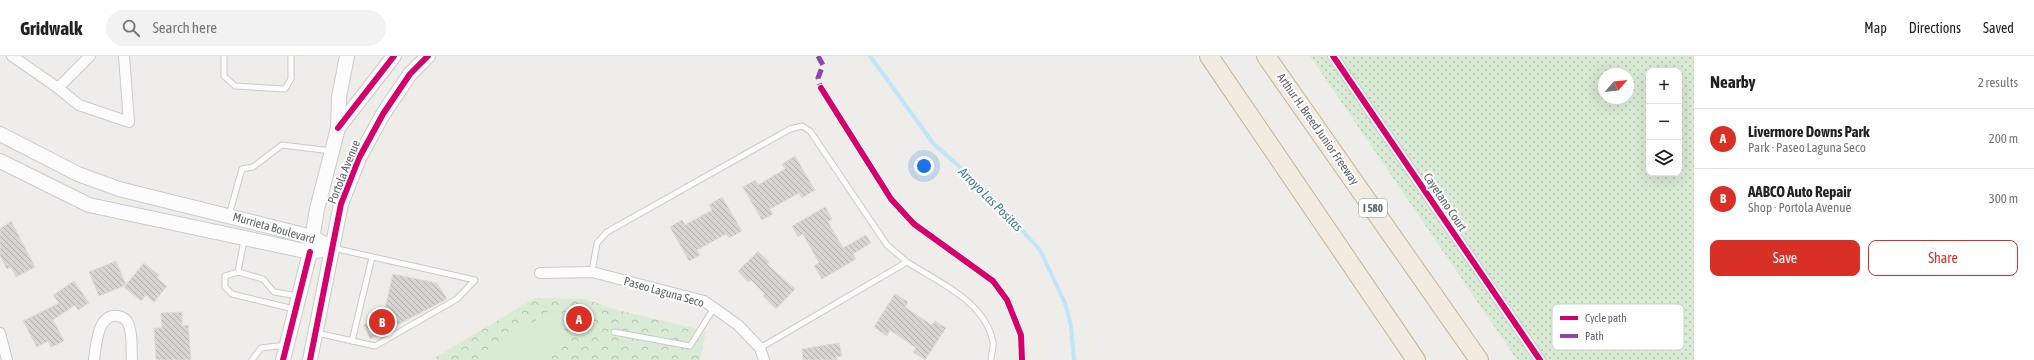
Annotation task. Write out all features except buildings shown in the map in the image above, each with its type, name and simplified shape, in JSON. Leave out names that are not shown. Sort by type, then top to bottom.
[{"type":"highway","points":[[1209,56],[1416,360]]},
{"type":"highway","name":"Arthur H. Breed Junior Freeway","points":[[1266,56],[1479,360]]},
{"type":"main road","points":[[338,128],[339,97],[347,56]]},
{"type":"main road","points":[[394,56],[410,74]]},
{"type":"main road","name":"Portola Avenue","points":[[283,360],[310,252],[317,209],[338,128],[394,56]]},
{"type":"main road","name":"Portola Avenue","points":[[310,360],[341,204],[359,158],[383,114],[410,74],[428,56]]},
{"type":"main road","name":"Murrieta Boulevard","points":[[0,134],[78,174],[119,189],[229,215],[312,237],[332,248]]},
{"type":"main road","name":"Murrieta Boulevard","points":[[0,160],[89,205],[310,252],[332,248]]},
{"type":"street","points":[[12,56],[58,88],[79,105],[130,122],[124,56]]},
{"type":"street","points":[[58,88],[90,56]]},
{"type":"street","name":"Cayetano Court","points":[[1333,56],[1540,360]]},
{"type":"street","name":"Paseo Laguna Seco","points":[[540,273],[592,272],[704,301],[738,325],[760,348],[764,360]]},
{"type":"street","points":[[94,360],[100,328],[104,322],[111,317],[118,316],[127,320],[130,327],[132,360]]},
{"type":"street","points":[[0,333],[7,360]]},
{"type":"lane","points":[[224,56],[224,76],[235,86],[285,89],[291,79],[291,56]]},
{"type":"lane","points":[[592,272],[597,243],[607,232],[790,129],[802,126],[810,131],[887,245],[907,262],[973,304],[984,321],[993,342],[991,360]]},
{"type":"lane","points":[[229,215],[242,169],[245,167],[252,167],[282,145],[332,151]]},
{"type":"lane","points":[[238,272],[244,239]]},
{"type":"lane","points":[[315,333],[375,346],[457,299],[475,280],[332,248]]},
{"type":"lane","points":[[352,341],[372,257]]},
{"type":"lane","points":[[760,348],[907,262]]},
{"type":"lane","points":[[238,272],[263,279],[274,292],[298,303],[232,294],[225,287],[225,276],[238,272]]},
{"type":"lane","points":[[614,332],[690,346],[714,308]]},
{"type":"lane","points":[[252,360],[261,348],[271,345],[287,345]]},
{"type":"green space","points":[[1310,56],[1694,56],[1694,360],[1517,360]]},
{"type":"green space","points":[[535,298],[586,299],[613,309],[706,331],[700,360],[436,360],[436,357]]},
{"type":"green space","points":[[551,310],[571,340],[540,360],[478,360]]},
{"type":"waterway","name":"Arroyo Las Positas","points":[[870,56],[933,143],[983,188],[1040,250],[1065,303],[1071,326],[1074,360]]},
{"type":"marked path","points":[[818,56],[823,65],[818,78],[821,88]]},
{"type":"cycle path","points":[[338,128],[394,56]]},
{"type":"cycle path","points":[[310,360],[341,204],[359,158],[383,114],[410,74],[428,56]]},
{"type":"cycle path","points":[[1333,56],[1540,360]]},
{"type":"cycle path","points":[[821,88],[891,199],[914,224],[993,281],[1007,300],[1021,335],[1022,360]]},
{"type":"cycle path","points":[[283,360],[310,252]]},
{"type":"place","name":"Livermore Downs Park","points":[[579,319]]},
{"type":"place","name":"AABCO Auto Repair","points":[[382,322]]}]
